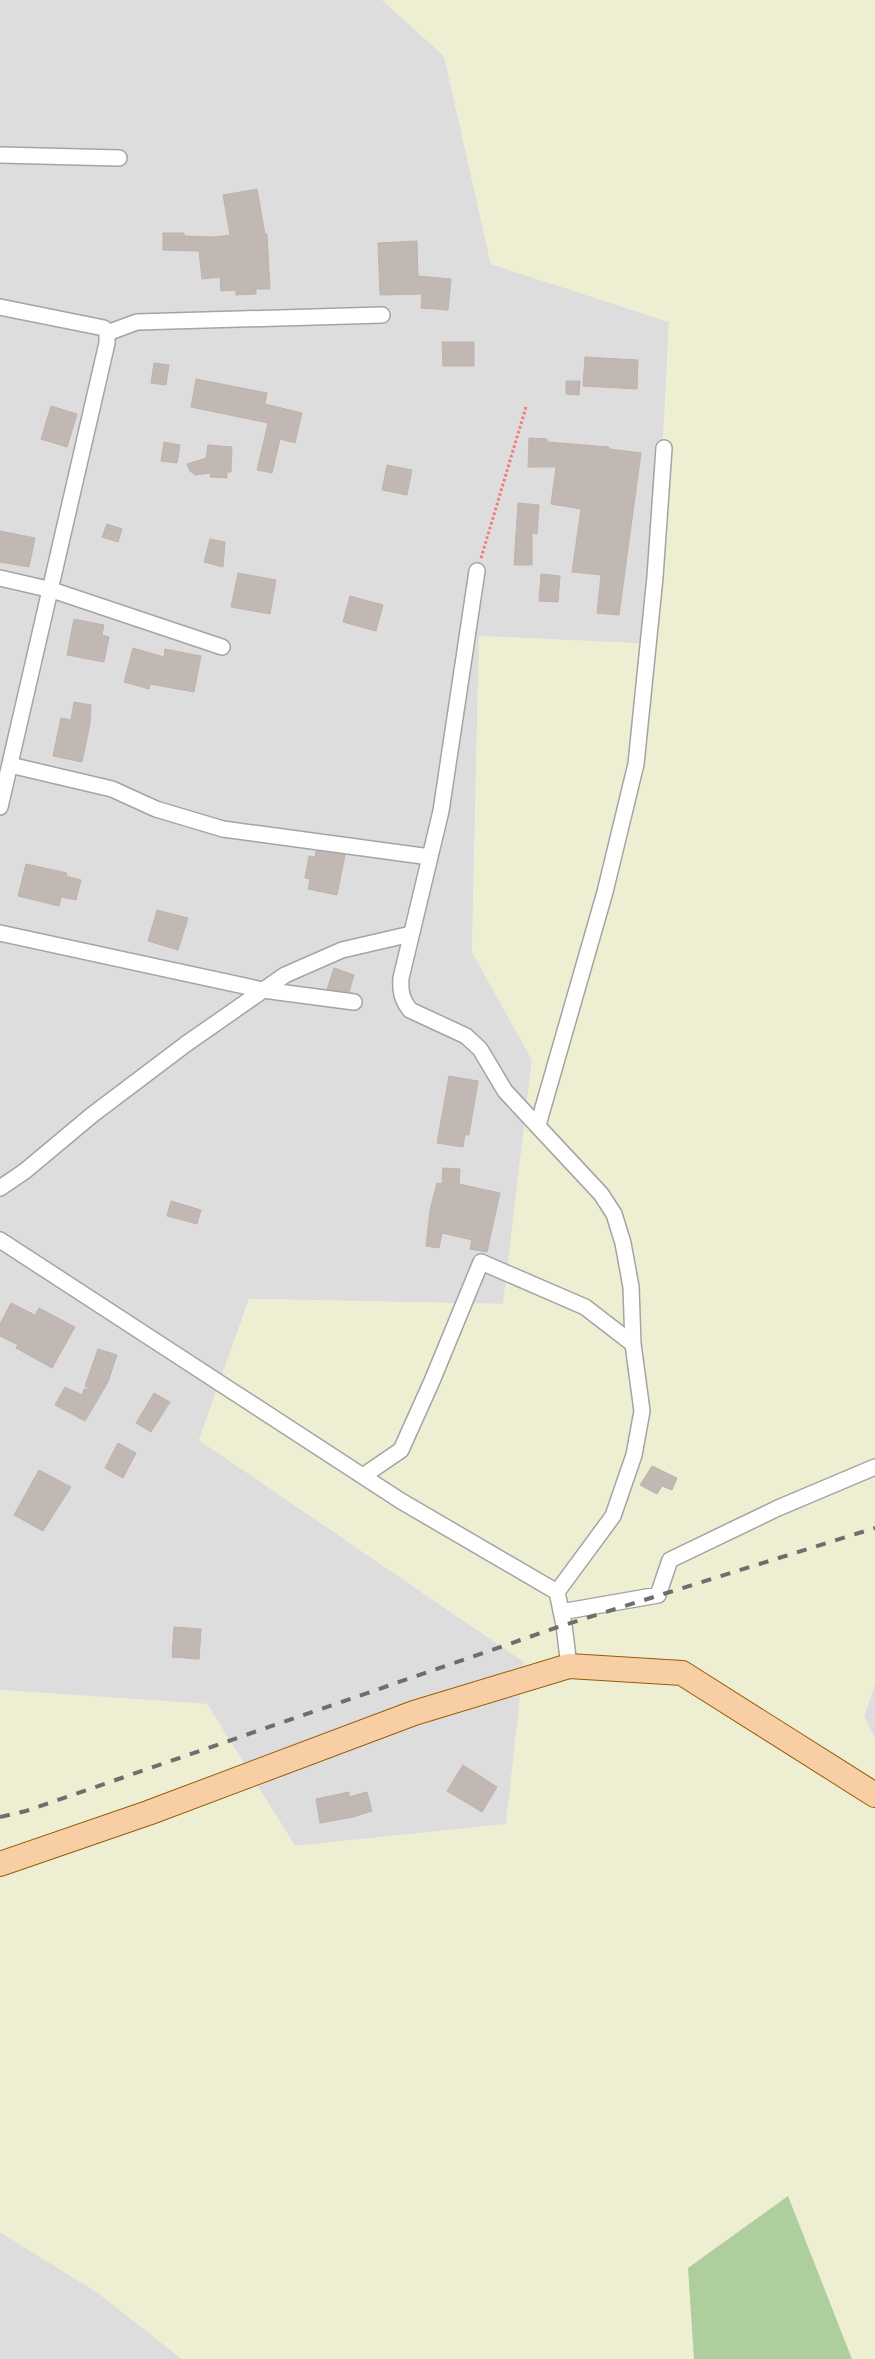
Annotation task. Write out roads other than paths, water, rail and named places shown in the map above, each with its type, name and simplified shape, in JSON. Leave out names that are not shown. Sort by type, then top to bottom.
[{"type":"main road","points":[[0,1864],[148,1813],[414,1714],[569,1666],[682,1673],[875,1794]]},
{"type":"street","points":[[0,155],[119,158]]},
{"type":"street","points":[[0,307],[95,325],[104,328],[107,333],[107,343],[52,590],[0,807]]},
{"type":"street","points":[[107,333],[137,322],[382,315]]},
{"type":"street","points":[[538,1125],[605,892],[636,764],[655,577],[664,448]]},
{"type":"street","points":[[477,571],[441,811],[401,978],[400,990],[404,1003],[410,1010],[466,1036],[480,1049],[505,1091],[601,1194],[614,1214],[622,1243],[631,1287],[633,1344],[642,1411],[634,1455],[613,1516],[557,1592],[569,1666]]},
{"type":"street","points":[[0,578],[52,590],[222,648]]},
{"type":"street","points":[[10,765],[112,788],[156,809],[223,829],[430,856]]},
{"type":"street","points":[[0,934],[263,990],[354,1002]]},
{"type":"street","points":[[0,1188],[25,1171],[92,1114],[186,1044],[285,975],[342,950],[412,934]]},
{"type":"street","points":[[0,1240],[409,1506],[557,1592]]},
{"type":"street","points":[[363,1476],[401,1450],[432,1381],[480,1262],[585,1307],[633,1344]]},
{"type":"street","points":[[561,1612],[658,1595],[670,1560],[778,1508],[875,1467]]},
{"type":"railway","points":[[0,1817],[26,1811],[564,1625],[875,1528]]}]
